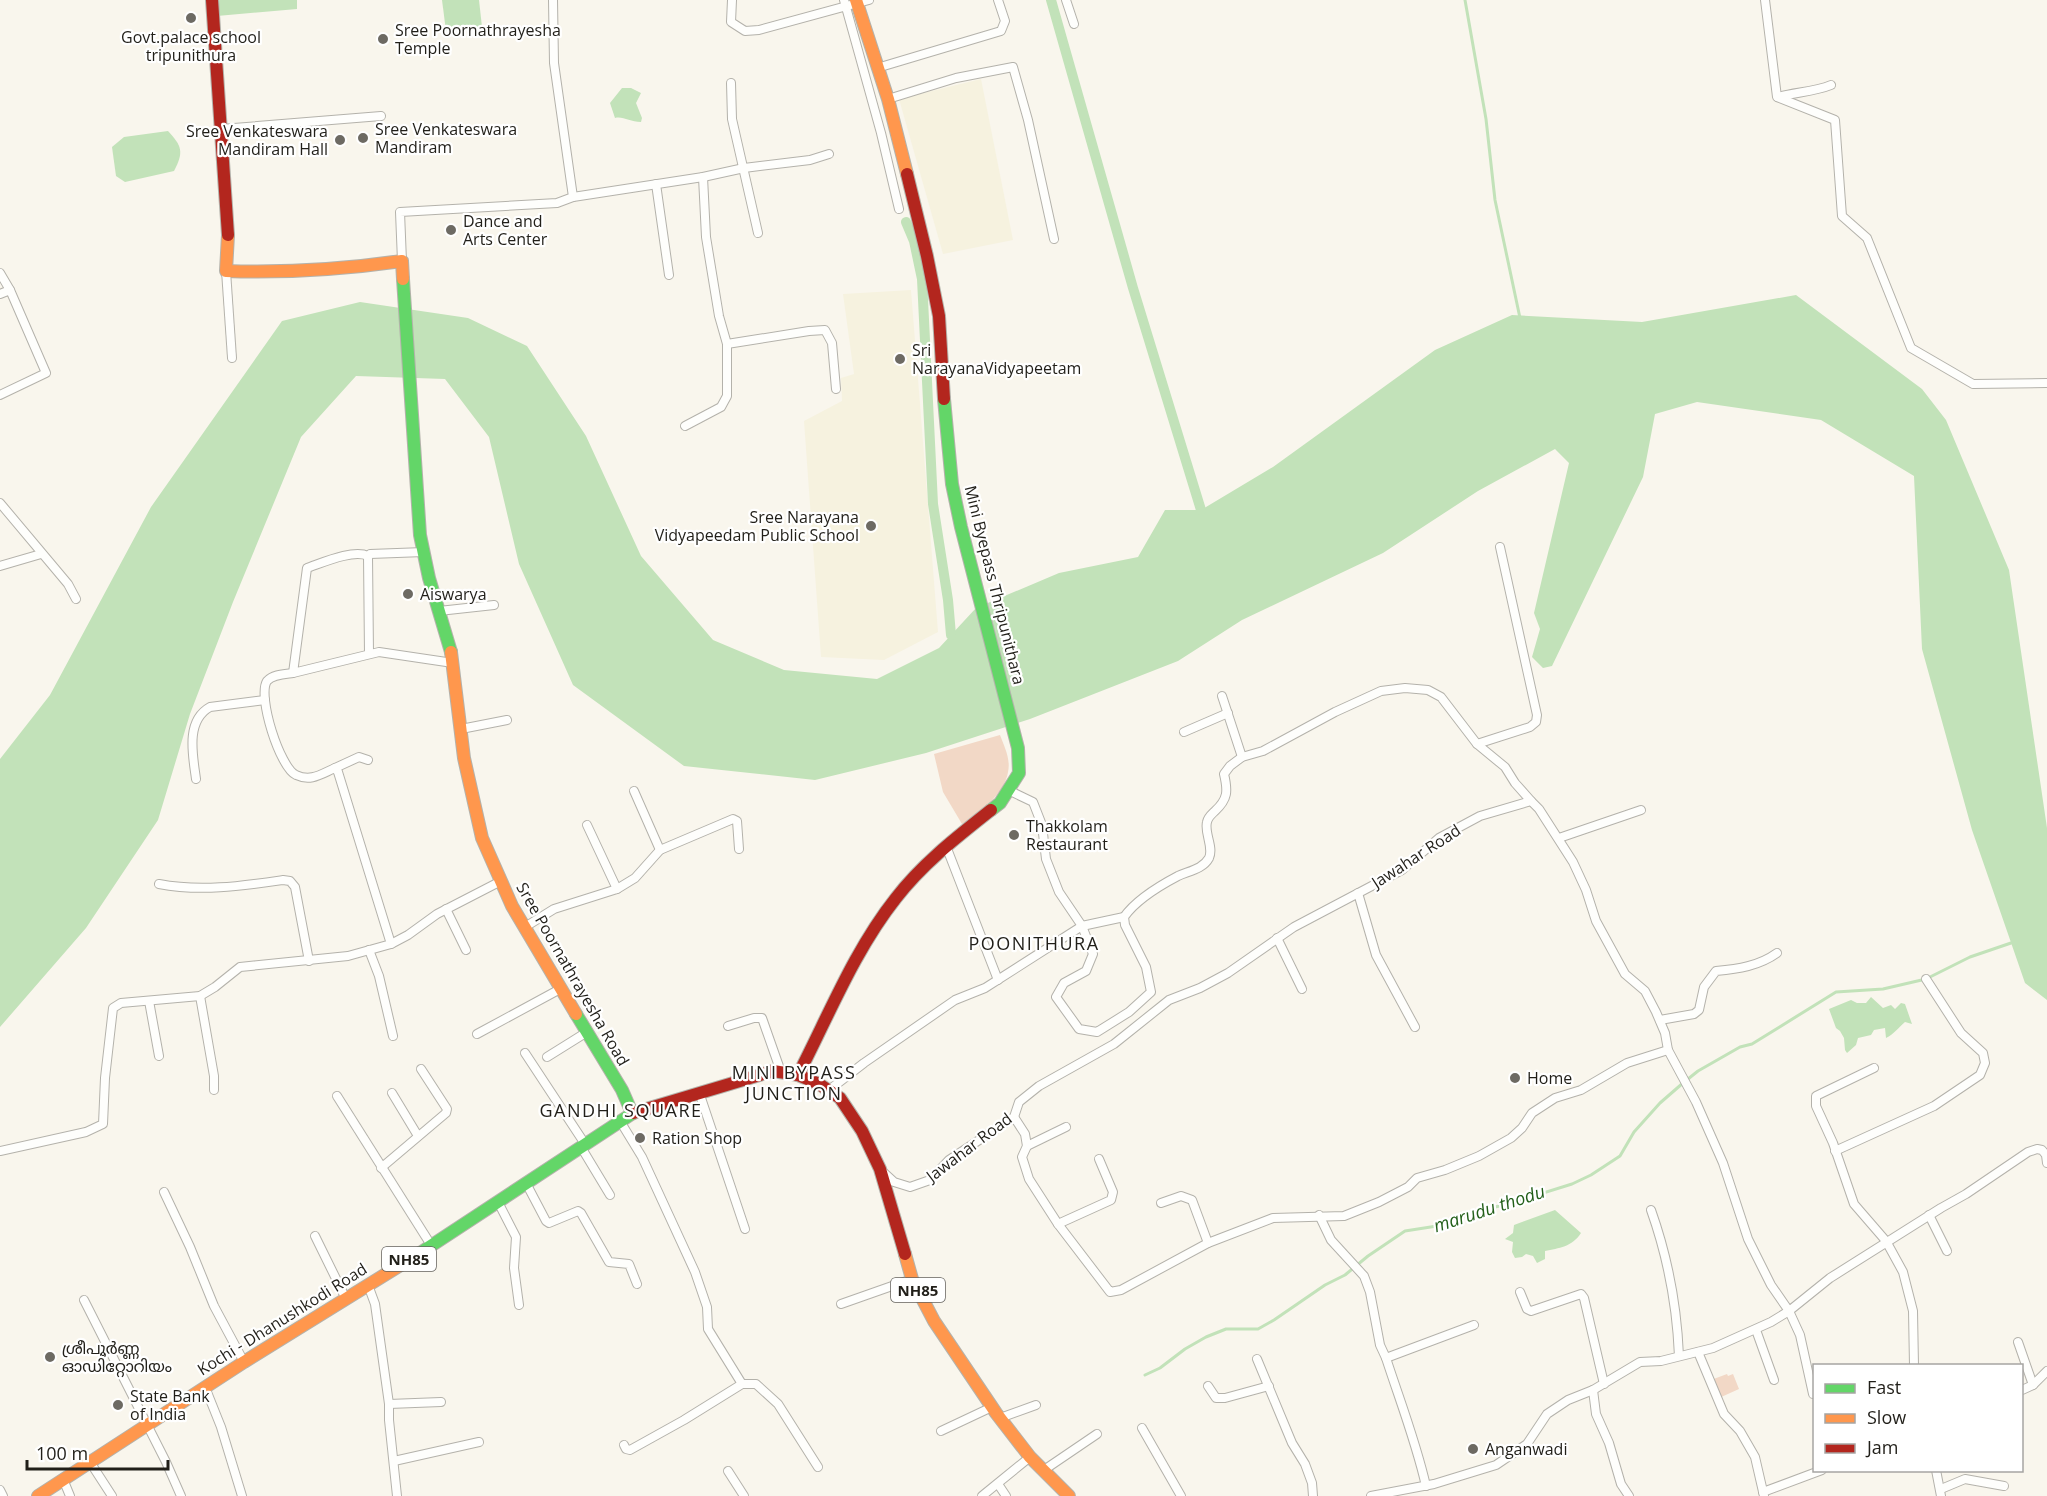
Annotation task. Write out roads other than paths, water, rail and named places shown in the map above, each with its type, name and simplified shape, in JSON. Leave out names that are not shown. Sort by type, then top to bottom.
[{"type":"main road","points":[[212,0],[228,237],[226,271],[252,272],[374,265],[402,261]]},
{"type":"main road","name":"Mini Byepass Thripunithara","points":[[798,1075],[831,1005],[880,920],[897,896],[946,846],[1000,803],[1019,773],[1018,748],[952,484],[939,316],[927,256],[888,99],[854,2]]},
{"type":"main road","name":"Sree Poornathrayesha Road","points":[[402,261],[420,535],[429,578],[450,644],[464,758],[474,809],[482,838],[512,906],[562,988],[632,1113]]},
{"type":"main road","name":"Kochi - Dhanushkodi Road","points":[[38,1496],[244,1362],[498,1202],[632,1113],[773,1071],[781,1071],[798,1075],[829,1090],[846,1106],[862,1131],[880,1169],[912,1279],[934,1321],[992,1407],[1030,1457],[1069,1496]]},
{"type":"street","points":[[553,0],[554,63],[573,197]]},
{"type":"street","points":[[732,0],[731,22],[745,31],[759,30],[854,2],[866,80],[899,209]]},
{"type":"street","points":[[866,80],[879,72],[1001,31],[1005,21],[998,0]]},
{"type":"street","points":[[1066,0],[1074,24]]},
{"type":"street","points":[[1765,0],[1777,97]]},
{"type":"street","points":[[888,99],[956,78],[1013,67],[1028,120],[1054,239]]},
{"type":"street","points":[[731,83],[732,119],[758,233]]},
{"type":"street","points":[[1777,97],[1804,93],[1831,85]]},
{"type":"street","points":[[1777,97],[1835,120],[1842,216],[1867,238],[1911,348],[1973,384],[2047,383]]},
{"type":"street","points":[[221,129],[381,116]]},
{"type":"street","points":[[402,261],[400,212],[557,202],[573,197],[703,177],[744,168],[810,160],[829,154]]},
{"type":"street","points":[[685,426],[721,407],[727,396],[728,344],[719,316],[706,237],[703,177]]},
{"type":"street","points":[[656,184],[669,275]]},
{"type":"street","points":[[226,271],[232,358]]},
{"type":"street","points":[[0,273],[10,290],[46,373],[0,395]]},
{"type":"street","points":[[0,294],[10,290]]},
{"type":"street","points":[[728,344],[825,330],[832,343],[836,388]]},
{"type":"street","points":[[0,503],[68,584],[76,599]]},
{"type":"street","points":[[1477,744],[1530,727],[1536,722],[1537,715],[1500,547]]},
{"type":"street","points":[[293,673],[307,568],[343,556],[424,552]]},
{"type":"street","points":[[0,566],[42,554]]},
{"type":"street","points":[[368,556],[369,654]]},
{"type":"street","points":[[439,611],[494,606]]},
{"type":"street","points":[[368,760],[359,756],[311,779],[294,775],[276,745],[267,714],[264,689],[268,680],[276,675],[379,652],[453,663]]},
{"type":"street","points":[[829,1090],[955,1000],[985,988],[1082,926],[1124,917],[1130,909],[1178,876],[1204,865],[1210,855],[1206,824],[1210,816],[1223,804],[1228,794],[1224,774],[1242,757],[1263,751],[1371,695],[1393,688],[1428,690],[1441,698],[1477,744],[1505,767],[1559,838],[1586,890],[1596,921],[1625,974],[1645,991],[1660,1020],[1668,1050],[1696,1102],[1723,1163],[1748,1239],[1800,1335],[1813,1394]]},
{"type":"street","points":[[1222,696],[1242,757]]},
{"type":"street","points":[[196,779],[192,749],[193,733],[203,711],[210,707],[265,700]]},
{"type":"street","points":[[1184,732],[1228,713]]},
{"type":"street","points":[[461,729],[507,720]]},
{"type":"street","points":[[335,768],[391,944]]},
{"type":"street","points":[[1008,790],[1033,802],[1042,825],[1046,859],[1059,892],[1082,926],[1093,954],[1086,971],[1064,983],[1056,997],[1079,1029],[1097,1032],[1129,1012],[1151,992],[1146,967],[1131,940],[1124,917]]},
{"type":"street","points":[[634,791],[660,850]]},
{"type":"street","name":"Jawahar Road","points":[[880,1169],[894,1182],[910,1187],[930,1180],[949,1160],[1014,1117],[1018,1101],[1039,1086],[1114,1044],[1168,1000],[1200,988],[1228,973],[1277,938],[1402,870],[1438,838],[1480,816],[1531,801]]},
{"type":"street","points":[[1559,838],[1641,810]]},
{"type":"street","points":[[525,927],[554,909],[617,889],[635,878],[660,850],[703,830],[735,819],[739,849]]},
{"type":"street","points":[[588,825],[617,889]]},
{"type":"street","points":[[946,846],[998,980]]},
{"type":"street","points":[[159,884],[200,889],[290,881],[295,887],[309,961]]},
{"type":"street","points":[[0,1151],[86,1132],[103,1124],[112,1008],[121,1003],[200,996],[240,967],[348,956],[391,944],[446,909],[501,881]]},
{"type":"street","points":[[1358,893],[1376,955],[1414,1027]]},
{"type":"street","points":[[446,909],[466,950]]},
{"type":"street","points":[[1277,938],[1302,989]]},
{"type":"street","points":[[369,950],[379,976],[393,1035]]},
{"type":"street","points":[[1660,1020],[1694,1014],[1699,1010],[1704,987],[1716,971],[1748,967],[1769,959],[1777,953]]},
{"type":"street","points":[[1835,1151],[1934,1106],[1980,1075],[1985,1064],[1983,1053],[1961,1033],[1926,979]]},
{"type":"street","points":[[477,1034],[562,988]]},
{"type":"street","points":[[200,996],[214,1090]]},
{"type":"street","points":[[150,1001],[159,1056]]},
{"type":"street","points":[[728,1026],[754,1018],[762,1018],[781,1071]]},
{"type":"street","points":[[547,1057],[587,1032]]},
{"type":"street","points":[[1014,1117],[1025,1134],[1027,1146],[1022,1157],[1029,1179],[1058,1224],[1110,1292],[1121,1290],[1208,1243],[1273,1218],[1344,1216],[1379,1202],[1408,1186],[1416,1178],[1445,1170],[1479,1156],[1511,1138],[1522,1128],[1532,1113],[1555,1098],[1581,1090],[1627,1063],[1668,1050]]},
{"type":"street","points":[[525,1053],[583,1145],[610,1195]]},
{"type":"street","points":[[1874,1068],[1816,1096],[1816,1106],[1854,1204],[1886,1241],[1903,1272],[1912,1311],[1914,1364]]},
{"type":"street","points":[[381,1168],[446,1113],[447,1109],[421,1069]]},
{"type":"street","points":[[699,1092],[745,1229]]},
{"type":"street","points":[[392,1093],[418,1136]]},
{"type":"street","points":[[337,1096],[431,1245]]},
{"type":"street","points":[[620,1121],[642,1157],[695,1272],[707,1307],[708,1329],[742,1384]]},
{"type":"street","points":[[1027,1146],[1066,1127]]},
{"type":"street","points":[[1371,1496],[1416,1492],[1426,1486],[1496,1465],[1527,1444],[1547,1414],[1568,1400],[1593,1390],[1640,1362],[1661,1361],[1713,1348],[1756,1330],[1789,1311],[1830,1278],[1857,1263],[1886,1241],[1966,1194],[2028,1152],[2042,1150],[2046,1155],[2047,1163]]},
{"type":"street","points":[[1058,1224],[1111,1200],[1113,1192],[1099,1159]]},
{"type":"street","points":[[526,1183],[549,1223],[578,1211],[581,1213],[609,1262],[629,1264],[637,1284]]},
{"type":"street","points":[[164,1192],[214,1306],[244,1362]]},
{"type":"street","points":[[1161,1203],[1181,1196],[1192,1200],[1208,1243]]},
{"type":"street","points":[[498,1202],[516,1237],[514,1268],[519,1305]]},
{"type":"street","points":[[1651,1210],[1662,1241],[1678,1326],[1679,1356]]},
{"type":"street","points":[[1319,1215],[1331,1240],[1364,1276],[1370,1292],[1380,1346],[1416,1444],[1426,1486]]},
{"type":"street","points":[[1929,1215],[1947,1251]]},
{"type":"street","points":[[315,1236],[346,1299]]},
{"type":"street","points":[[841,1304],[912,1279]]},
{"type":"street","points":[[368,1285],[375,1304],[389,1404],[397,1496]]},
{"type":"street","points":[[1520,1292],[1527,1309],[1531,1311],[1581,1294],[1584,1298],[1604,1384]]},
{"type":"street","points":[[84,1300],[181,1496]]},
{"type":"street","points":[[1386,1358],[1474,1325]]},
{"type":"street","points":[[1756,1330],[1774,1380]]},
{"type":"street","points":[[2018,1342],[2033,1384]]},
{"type":"street","points":[[1698,1352],[1724,1414],[1740,1431],[1755,1457],[1764,1494],[1817,1472]]},
{"type":"street","points":[[1257,1359],[1292,1443],[1305,1464],[1312,1483],[1313,1496]]},
{"type":"street","points":[[2023,1389],[2047,1371]]},
{"type":"street","points":[[624,1445],[630,1450],[742,1384],[756,1384],[778,1404],[818,1467]]},
{"type":"street","points":[[1208,1386],[1216,1398],[1225,1398],[1269,1386]]},
{"type":"street","points":[[205,1387],[221,1427],[242,1496]]},
{"type":"street","points":[[1593,1390],[1596,1414],[1609,1443],[1621,1484],[1629,1496]]},
{"type":"street","points":[[389,1404],[441,1402]]},
{"type":"street","points":[[1000,1418],[1036,1406]]},
{"type":"street","points":[[941,1431],[992,1407]]},
{"type":"street","points":[[1142,1428],[1181,1496]]},
{"type":"street","points":[[1044,1470],[1097,1434]]},
{"type":"street","points":[[394,1461],[478,1442]]},
{"type":"street","points":[[982,1496],[1030,1457]]},
{"type":"street","points":[[90,1462],[111,1496]]},
{"type":"street","points":[[728,1471],[744,1496]]},
{"type":"street","points":[[1936,1472],[1941,1493],[1965,1479],[2004,1486]]},
{"type":"street","points":[[63,1479],[70,1496]]},
{"type":"street","points":[[998,1484],[1006,1496]]},
{"type":"street","points":[[0,1490],[3,1496]]},
{"type":"waterway","points":[[1051,0],[1133,288],[1201,510]]},
{"type":"waterway","points":[[1465,0],[1486,119],[1495,200],[1520,318]]},
{"type":"waterway","points":[[906,222],[914,241],[922,279],[933,504],[951,635]]},
{"type":"waterway","name":"marudu thodu","points":[[1145,1375],[1160,1368],[1206,1337],[1226,1329],[1258,1329],[1325,1285],[1345,1275],[1405,1231],[1437,1226],[1472,1213],[1572,1184],[1591,1175],[1620,1156],[1634,1132],[1660,1103],[1698,1071],[1740,1047],[1752,1044],[1836,992],[1883,989],[1926,979],[1970,957],[2011,943]]},
{"type":"place","name":"Govt.palace school tripunithura","points":[[191,18]]},
{"type":"place","name":"Sree Poornathrayesha Temple","points":[[383,39]]},
{"type":"place","name":"Sree Venkateswara Mandiram","points":[[363,138]]},
{"type":"place","name":"Sree Venkateswara Mandiram Hall","points":[[340,140]]},
{"type":"place","name":"Dance and Arts Center","points":[[451,230]]},
{"type":"place","name":"Sri NarayanaVidyapeetam","points":[[900,359]]},
{"type":"place","name":"Sree Narayana Vidyapeedam Public School","points":[[871,526]]},
{"type":"place","name":"Aiswarya","points":[[408,594]]},
{"type":"place","name":"Thakkolam Restaurant","points":[[1014,835]]},
{"type":"place","name":"Home","points":[[1515,1078]]},
{"type":"place","name":"Ration Shop","points":[[640,1138]]},
{"type":"place","name":"ശ്രീപൂർണ്ണ ഓഡിറ്റോറിയം","points":[[50,1357]]},
{"type":"place","name":"State Bank of India","points":[[118,1405]]},
{"type":"place","name":"Anganwadi","points":[[1473,1449]]},
{"type":"district","name":"POONITHURA","points":[[1034,943]]},
{"type":"district","name":"MINI BYPASS JUNCTION","points":[[794,1082]]},
{"type":"district","name":"GANDHI SQUARE","points":[[621,1110]]}]
